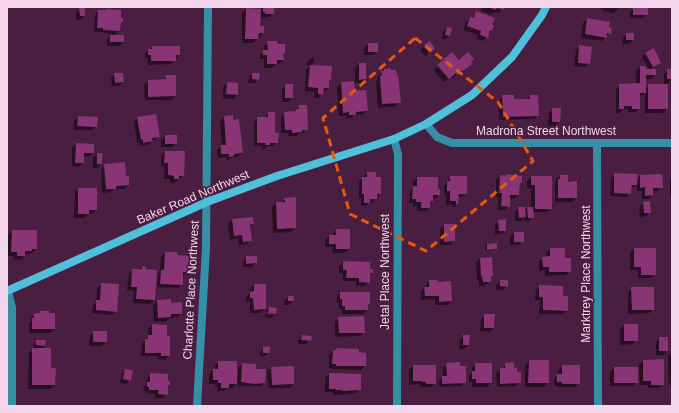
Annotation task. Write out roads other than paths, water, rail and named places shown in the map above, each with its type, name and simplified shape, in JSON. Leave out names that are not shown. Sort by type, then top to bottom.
[{"type":"street","name":"Charlotte Place Northwest","points":[[198,406],[206,248],[208,7]]},
{"type":"street","name":"Baker Road Northwest","points":[[7,291],[207,202],[277,176],[394,139],[426,124],[472,95],[512,56],[542,15],[546,7]]},
{"type":"street","name":"Madrona Street Northwest","points":[[426,124],[437,137],[452,143],[672,143]]},
{"type":"street","name":"Jetal Place Northwest","points":[[394,139],[398,154],[397,406]]},
{"type":"street","name":"Marktrey Place Northwest","points":[[597,143],[598,406]]},
{"type":"street","points":[[7,291],[12,308],[12,406]]}]
